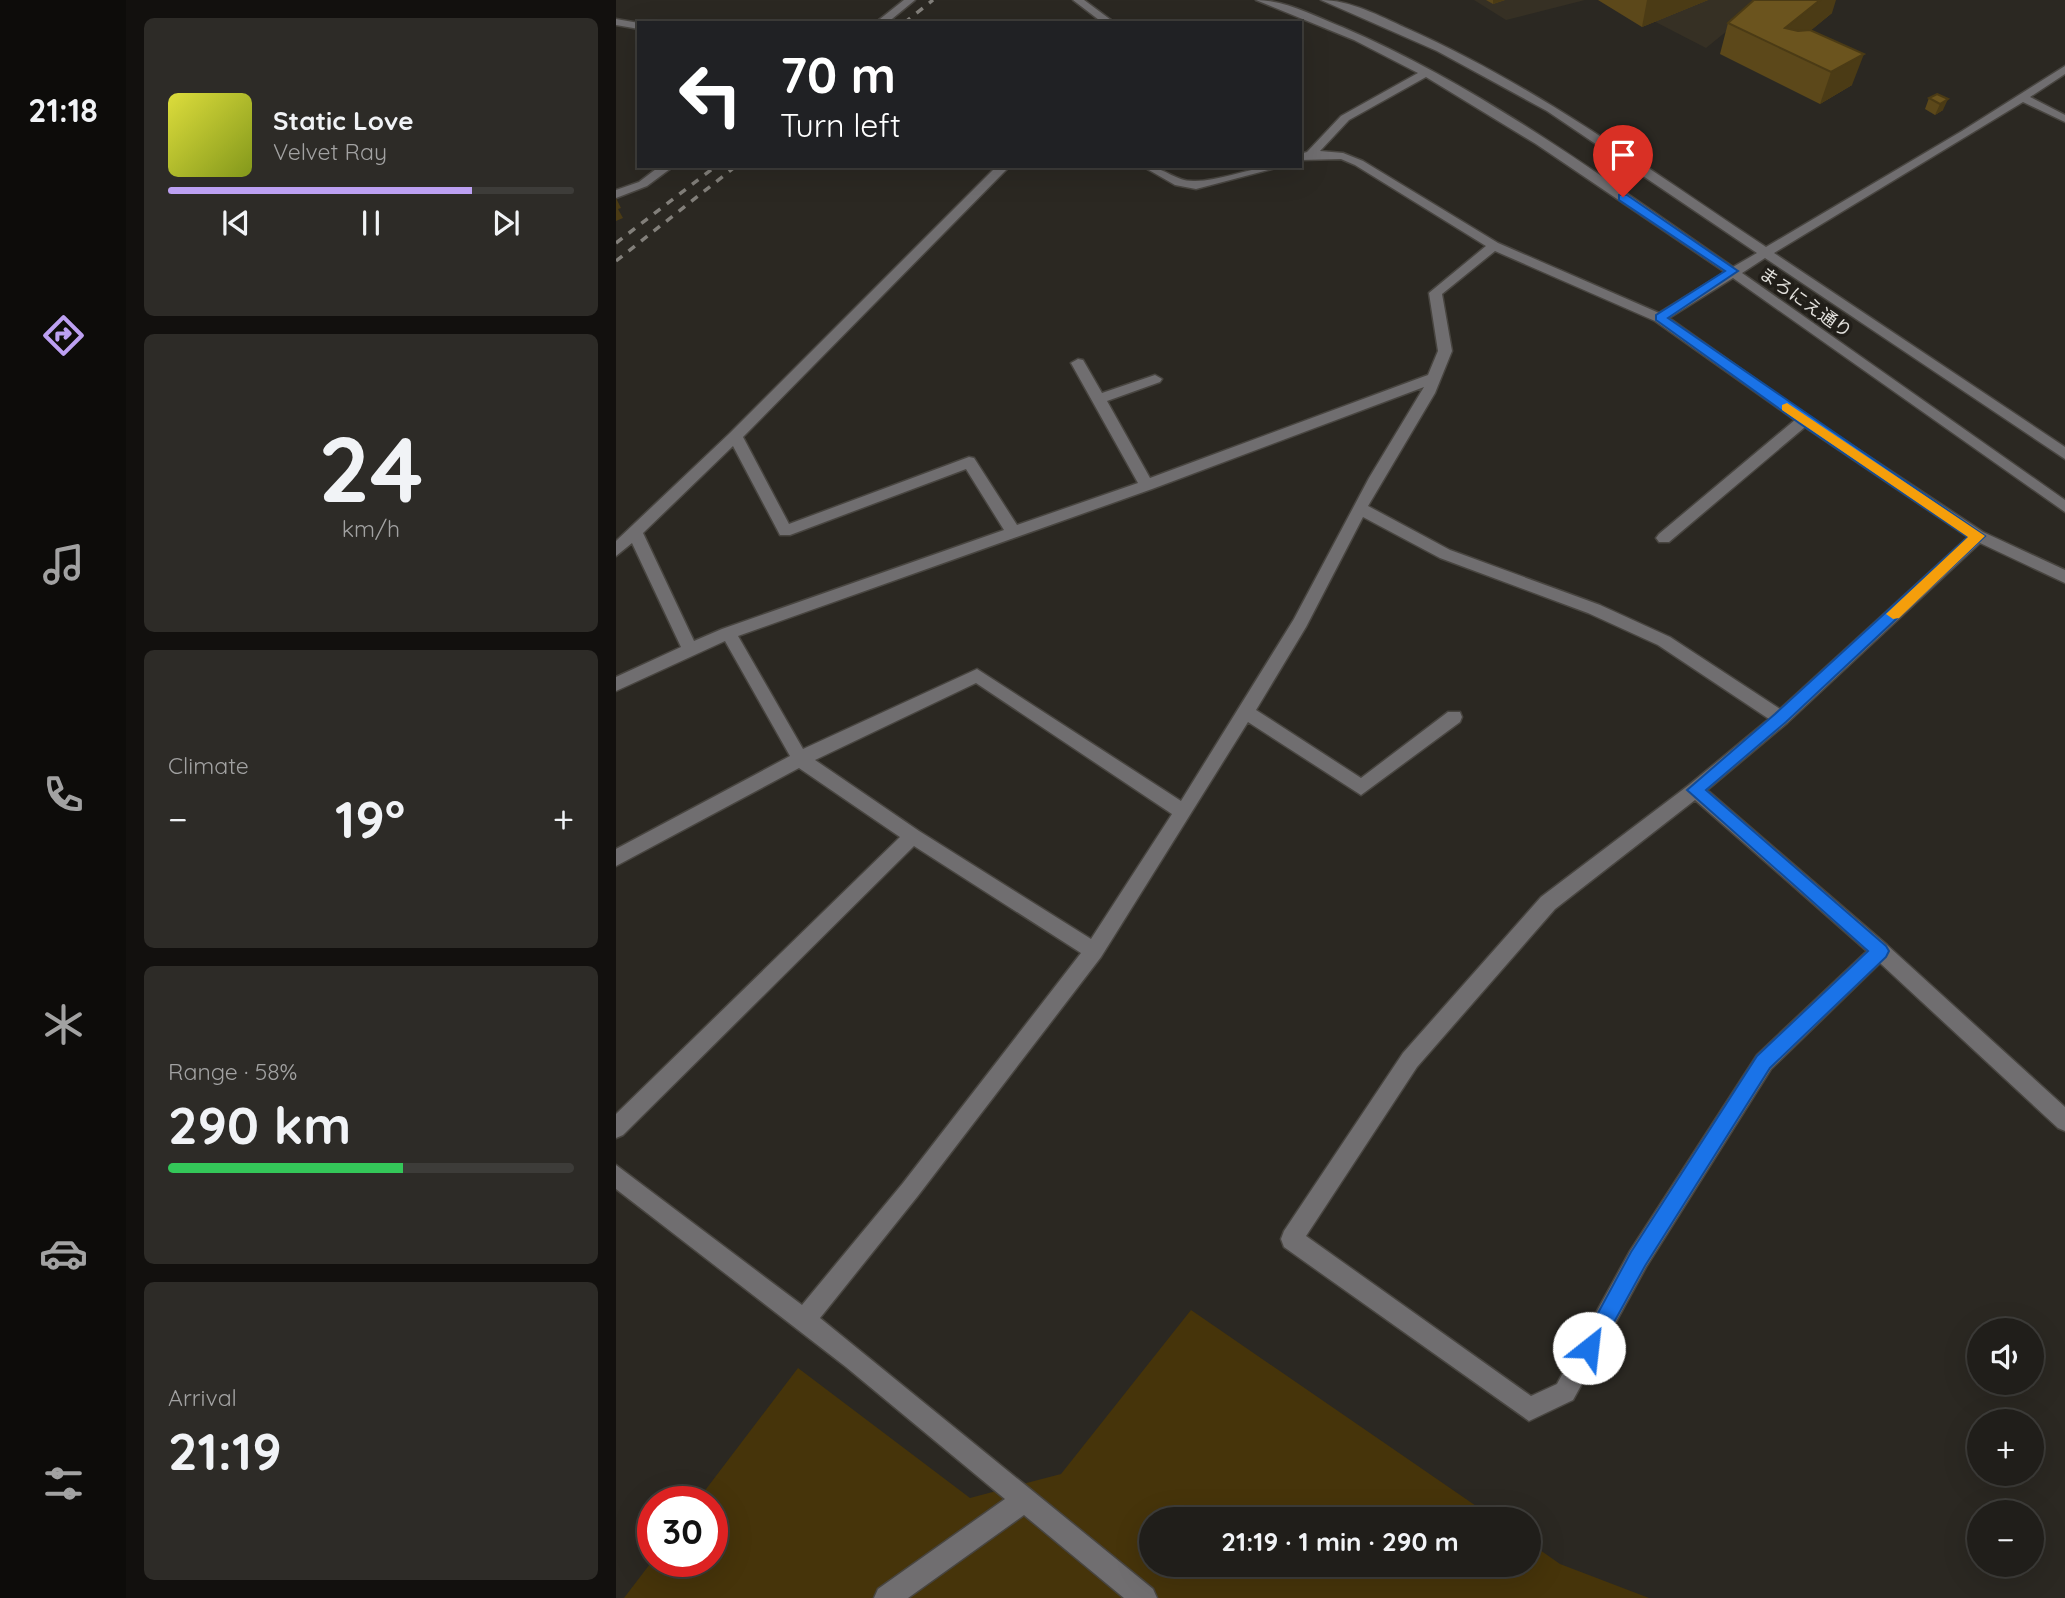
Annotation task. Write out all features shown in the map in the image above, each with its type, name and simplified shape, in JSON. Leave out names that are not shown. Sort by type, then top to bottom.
[{"type":"street","points":[[883,21],[910,0]]},
{"type":"street","points":[[1078,0],[1107,21]]},
{"type":"street","name":"まろにえ通り","points":[[1261,0],[1374,45],[1522,129],[1733,271],[2065,507]]},
{"type":"street","name":"まろにえ通り","points":[[1326,0],[1378,18],[1467,60],[1551,109],[2065,454]]},
{"type":"street","points":[[616,22],[637,26]]},
{"type":"street","points":[[1660,318],[1766,251],[2023,98],[2065,69]]},
{"type":"street","points":[[1305,156],[1345,118],[1424,73]]},
{"type":"street","points":[[2023,98],[2065,119]]},
{"type":"street","points":[[1305,156],[1343,156],[1359,163],[1494,246],[1660,318],[1804,420],[1978,536],[2065,577]]},
{"type":"street","points":[[616,194],[643,184],[665,168]]},
{"type":"street","points":[[616,550],[735,436],[1002,168]]},
{"type":"street","points":[[1152,168],[1179,183],[1196,186],[1269,168]]},
{"type":"street","points":[[804,1320],[910,1190],[1094,951],[1300,623],[1361,509],[1428,393],[1445,351],[1435,293],[1494,246]]},
{"type":"street","points":[[1078,363],[1147,485]]},
{"type":"street","points":[[616,684],[728,634],[1147,485],[1434,378]]},
{"type":"street","points":[[1099,400],[1156,379]]},
{"type":"street","points":[[1664,538],[1804,420]]},
{"type":"street","points":[[735,436],[785,531],[969,462],[1013,531]]},
{"type":"street","points":[[1361,509],[1445,554],[1594,609],[1664,641],[1781,718]]},
{"type":"street","points":[[634,531],[690,650]]},
{"type":"street","points":[[1880,951],[1763,1062],[1638,1259],[1565,1392],[1529,1409],[1292,1239],[1410,1060],[1548,903],[1695,790],[1781,718],[1978,536]]},
{"type":"street","points":[[728,634],[800,759],[913,836],[1094,951]]},
{"type":"street","points":[[616,858],[800,759],[977,675],[1183,812]]},
{"type":"street","points":[[1246,712],[1362,788],[1454,717]]},
{"type":"street","points":[[1695,790],[1880,951],[2065,1121]]},
{"type":"street","points":[[616,1128],[913,836]]},
{"type":"street","points":[[616,1176],[804,1320],[1144,1598]]},
{"type":"street","points":[[887,1598],[1025,1500]]},
{"type":"shaded area","points":[[1474,0],[1585,0],[1506,20]]},
{"type":"shaded area","points":[[1613,0],[1765,0],[1706,48]]},
{"type":"shaded area","points":[[1191,1310],[1478,1507],[1139,1507],[1139,1577],[1541,1577],[1541,1551],[1560,1564],[1649,1598],[624,1598],[640,1577],[728,1577],[728,1486],[708,1486],[798,1368],[970,1498],[1061,1474]]},
{"type":"building","points":[[1754,0],[1820,0],[1785,28],[1810,30],[1864,54],[1831,72],[1728,23]]},
{"type":"building","points":[[1937,94],[1948,99],[1940,104],[1929,98]]},
{"type":"railway","points":[[907,21],[933,0]]},
{"type":"railway","points":[[616,243],[713,168]]},
{"type":"railway","points":[[616,261],[733,168]]},
{"type":"slow traffic","points":[[1787,407],[1978,536],[1893,614]]},
{"type":"route","points":[[1589,1348],[1638,1259],[1763,1062],[1880,951],[1695,790],[1781,718],[1978,536],[1804,420],[1660,318],[1733,271],[1623,197]]}]
